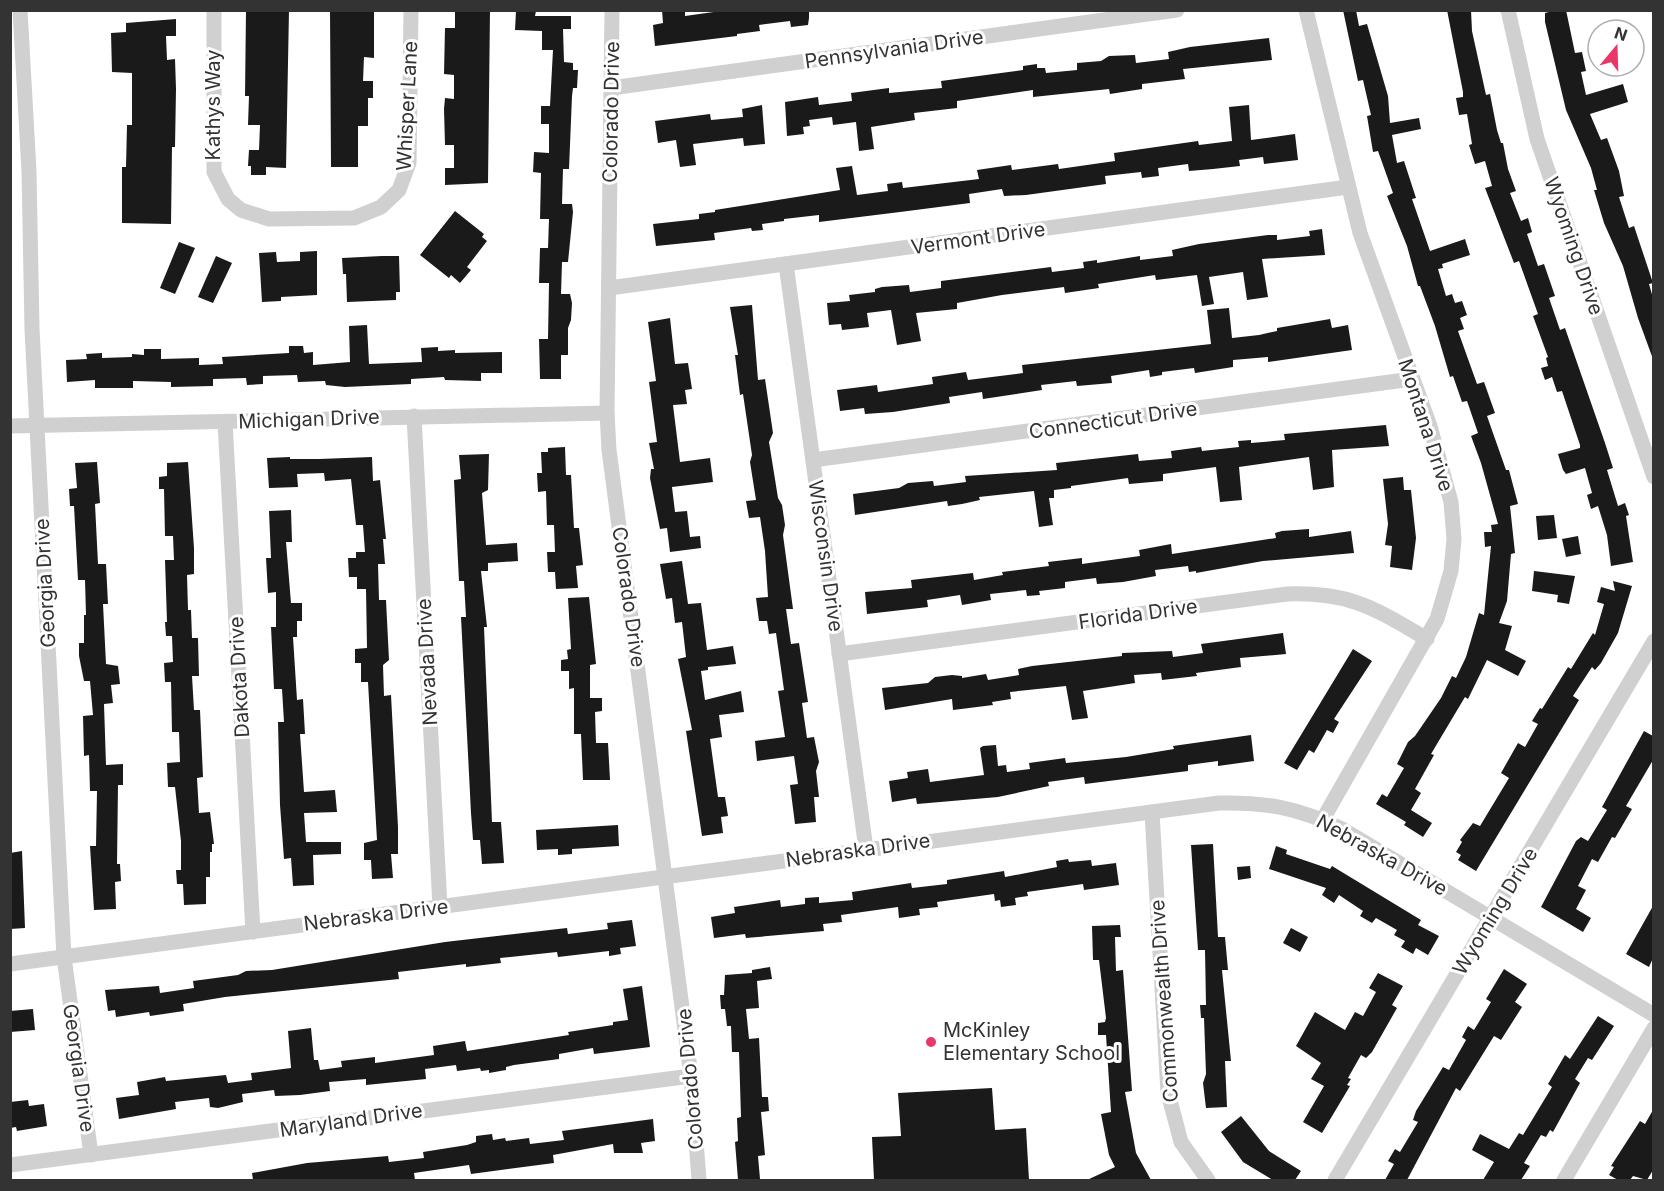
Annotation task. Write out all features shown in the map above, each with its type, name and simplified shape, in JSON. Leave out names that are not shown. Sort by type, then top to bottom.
[{"type":"street","name":"Georgia Drive","points":[[20,10],[37,426],[64,957],[91,1155]]},
{"type":"street","name":"Kathys Way","points":[[214,10],[212,157],[214,172],[228,199],[247,213],[269,219],[354,218],[381,207],[393,197]]},
{"type":"street","name":"Whisper Lane","points":[[393,197],[405,177],[409,163],[411,10]]},
{"type":"street","name":"Colorado Drive","points":[[612,10],[607,412],[609,450],[692,1076],[699,1180]]},
{"type":"street","name":"Pennsylvania Drive","points":[[611,88],[1177,10]]},
{"type":"street","name":"Montana Drive","points":[[1306,10],[1360,233],[1446,481],[1454,524],[1451,571],[1445,600],[1427,639],[1323,819]]},
{"type":"street","name":"Wyoming Drive","points":[[1508,10],[1537,139],[1653,477]]},
{"type":"street","name":"Vermont Drive","points":[[609,288],[1348,187]]},
{"type":"street","name":"Wisconsin Drive","points":[[786,264],[866,849]]},
{"type":"street","name":"Connecticut Drive","points":[[813,460],[1412,379]]},
{"type":"street","name":"Michigan Drive","points":[[10,426],[607,412]]},
{"type":"street","name":"Nevada Drive","points":[[414,416],[440,907]]},
{"type":"street","name":"Dakota Drive","points":[[225,422],[252,932]]},
{"type":"street","name":"Florida Drive","points":[[839,654],[1287,594],[1320,593],[1350,599],[1369,607],[1427,639]]},
{"type":"street","name":"Wyoming Drive","points":[[1335,1180],[1653,641]]},
{"type":"street","name":"Nebraska Drive","points":[[10,964],[1219,803],[1254,802],[1290,807],[1323,819],[1653,1015]]},
{"type":"street","name":"Commonwealth Drive","points":[[1152,812],[1169,1100],[1181,1142],[1208,1180]]},
{"type":"street","points":[[1564,1180],[1653,1028]]},
{"type":"street","name":"Maryland Drive","points":[[10,1165],[692,1076]]},
{"type":"building","points":[[246,10],[289,10],[286,168],[266,167],[266,175],[251,175],[251,166],[248,166],[249,150],[259,150],[260,125],[248,125],[249,96],[245,96]]},
{"type":"building","points":[[330,10],[374,11],[374,58],[364,57],[363,81],[373,81],[373,98],[368,98],[368,126],[358,126],[358,167],[331,167]]},
{"type":"building","points":[[455,10],[490,10],[488,183],[445,185],[445,168],[454,168],[454,145],[445,145],[444,109],[445,98],[454,99],[454,75],[444,74],[445,28],[455,28]]},
{"type":"building","points":[[662,10],[685,10],[685,16],[728,10],[809,10],[809,18],[808,25],[791,27],[790,21],[759,25],[760,31],[737,34],[737,36],[655,46],[653,25],[663,23]]},
{"type":"building","points":[[1343,10],[1356,10],[1359,26],[1367,24],[1388,96],[1390,123],[1419,118],[1421,129],[1392,135],[1397,163],[1404,161],[1416,198],[1412,199],[1430,251],[1465,239],[1470,255],[1442,264],[1443,268],[1438,269],[1446,296],[1452,294],[1455,303],[1462,301],[1467,315],[1460,318],[1464,329],[1458,331],[1477,384],[1484,382],[1495,413],[1487,416],[1506,470],[1509,470],[1518,504],[1510,506],[1515,553],[1511,554],[1507,601],[1499,623],[1512,626],[1505,650],[1526,661],[1518,676],[1487,660],[1468,699],[1465,697],[1431,754],[1434,755],[1415,789],[1421,793],[1411,810],[1432,823],[1423,837],[1404,825],[1406,822],[1376,804],[1382,794],[1387,797],[1404,768],[1397,764],[1408,742],[1415,736],[1441,698],[1452,676],[1456,678],[1466,657],[1479,613],[1484,615],[1491,546],[1485,547],[1484,532],[1492,532],[1491,525],[1498,524],[1471,436],[1478,433],[1467,401],[1462,402],[1453,376],[1450,377],[1435,326],[1420,286],[1418,286],[1407,246],[1387,196],[1393,193],[1378,151],[1373,152],[1367,116],[1371,115],[1363,80],[1358,81]]},
{"type":"building","points":[[1447,10],[1471,10],[1472,31],[1486,95],[1490,94],[1497,130],[1501,143],[1503,143],[1508,169],[1516,191],[1510,193],[1521,221],[1528,218],[1532,232],[1527,234],[1538,266],[1544,264],[1555,296],[1549,298],[1560,330],[1565,328],[1613,468],[1607,470],[1618,506],[1625,503],[1629,515],[1626,516],[1633,562],[1611,566],[1607,535],[1598,506],[1591,509],[1587,495],[1592,493],[1585,468],[1566,474],[1563,470],[1558,454],[1580,448],[1580,445],[1562,391],[1557,392],[1552,377],[1545,380],[1541,368],[1548,366],[1546,358],[1548,357],[1533,316],[1538,314],[1519,261],[1514,263],[1485,188],[1492,186],[1485,161],[1475,164],[1469,145],[1472,144],[1467,114],[1459,115],[1456,98],[1463,97],[1463,92]]},
{"type":"building","points":[[1566,10],[1575,53],[1582,52],[1586,71],[1581,72],[1586,95],[1623,84],[1628,102],[1590,114],[1601,140],[1607,138],[1619,171],[1624,196],[1619,197],[1629,228],[1634,226],[1653,283],[1649,284],[1653,298],[1653,359],[1623,266],[1604,223],[1594,190],[1597,190],[1591,168],[1566,110],[1545,22],[1545,13]]},
{"type":"building","points":[[516,11],[536,11],[535,16],[571,16],[571,29],[563,29],[564,62],[573,63],[573,70],[578,70],[577,88],[573,88],[572,96],[569,169],[563,169],[562,204],[572,204],[573,212],[568,262],[562,262],[561,294],[570,294],[572,303],[568,328],[568,355],[561,355],[561,379],[540,379],[539,339],[548,339],[549,283],[539,283],[540,248],[548,248],[549,219],[540,219],[541,173],[533,172],[534,152],[549,153],[549,124],[541,124],[541,106],[550,106],[553,50],[542,50],[542,31],[515,30]]},
{"type":"building","points":[[176,19],[176,36],[166,36],[167,60],[175,59],[176,89],[175,147],[172,147],[171,224],[122,223],[122,167],[126,167],[127,125],[132,125],[132,73],[112,72],[111,33],[126,32],[126,23]]},
{"type":"building","points":[[1269,38],[1272,60],[1183,69],[1185,79],[1142,84],[1142,89],[1110,94],[1109,89],[1033,97],[1033,90],[957,101],[957,108],[914,113],[915,120],[871,127],[874,149],[859,151],[856,122],[833,125],[832,117],[809,120],[810,126],[803,127],[804,134],[787,136],[785,102],[818,97],[819,105],[852,101],[851,93],[889,88],[889,93],[942,88],[941,81],[1023,70],[1023,66],[1037,64],[1037,68],[1045,68],[1046,73],[1077,70],[1077,63],[1101,61],[1109,56],[1135,55],[1136,63],[1169,59],[1168,52],[1190,47]]},
{"type":"building","points":[[762,105],[765,144],[744,146],[743,138],[693,144],[696,165],[680,167],[676,140],[658,143],[655,121],[710,114],[711,120],[743,117],[742,109]]},
{"type":"building","points":[[1249,105],[1251,140],[1295,134],[1298,160],[1264,164],[1263,157],[1239,160],[1240,166],[1213,169],[1189,171],[1188,164],[1158,168],[1159,176],[1142,178],[1141,172],[1105,176],[1106,184],[1026,195],[1004,196],[1002,189],[969,194],[970,203],[819,222],[819,215],[784,219],[784,221],[762,224],[763,230],[752,231],[751,228],[714,233],[715,240],[656,246],[653,224],[699,219],[699,214],[715,212],[715,210],[840,190],[836,168],[852,166],[857,195],[888,191],[887,184],[902,182],[903,188],[979,179],[977,170],[1011,165],[1012,170],[1058,164],[1059,169],[1115,161],[1114,153],[1198,141],[1199,145],[1232,141],[1229,107]]},
{"type":"building","points":[[455,211],[484,234],[482,237],[487,241],[467,267],[471,270],[460,283],[451,275],[449,278],[420,255]]},
{"type":"building","points":[[1322,229],[1325,255],[1262,259],[1268,297],[1247,300],[1243,272],[1209,277],[1214,304],[1202,306],[1197,275],[1156,280],[1155,275],[1098,284],[1099,288],[1065,293],[1064,287],[1002,295],[957,303],[957,309],[916,313],[921,341],[897,345],[891,310],[867,313],[869,327],[842,330],[841,324],[829,325],[827,303],[850,301],[849,295],[875,292],[875,289],[882,287],[909,285],[910,292],[941,288],[941,281],[1051,267],[1052,272],[1084,268],[1083,262],[1097,260],[1097,263],[1140,256],[1140,260],[1173,256],[1172,250],[1199,244],[1268,235],[1277,235],[1277,240],[1310,236],[1309,231]]},
{"type":"building","points":[[179,242],[195,248],[175,294],[160,288]]},
{"type":"building","points":[[317,251],[317,295],[281,297],[281,301],[262,302],[259,253],[276,252],[277,262],[300,261],[300,252]]},
{"type":"building","points":[[216,256],[232,263],[213,303],[198,297]]},
{"type":"building","points":[[399,256],[400,292],[396,292],[396,300],[347,302],[346,274],[343,274],[342,258]]},
{"type":"building","points":[[752,305],[758,380],[765,379],[773,433],[769,442],[785,525],[783,535],[793,609],[786,609],[791,644],[799,643],[808,702],[802,703],[807,738],[814,737],[819,762],[816,771],[819,797],[814,797],[816,822],[795,824],[790,785],[798,784],[794,756],[757,761],[755,741],[785,737],[778,691],[784,690],[776,633],[769,634],[767,621],[759,621],[756,598],[768,597],[765,551],[760,517],[749,518],[746,501],[756,500],[750,462],[752,455],[743,394],[740,395],[735,355],[738,355],[730,307]]},
{"type":"building","points":[[1229,308],[1232,338],[1259,335],[1277,331],[1277,328],[1330,319],[1332,328],[1348,325],[1352,350],[1268,362],[1268,357],[1233,360],[1233,367],[1195,373],[1194,368],[1162,372],[1162,375],[1150,377],[1149,370],[1111,376],[1112,383],[1077,386],[1076,381],[1041,385],[1042,390],[983,399],[982,392],[949,397],[950,403],[893,412],[865,414],[864,408],[840,411],[837,390],[877,385],[878,392],[933,384],[932,377],[966,372],[968,380],[1023,373],[1022,365],[1211,344],[1207,310]]},
{"type":"building","points":[[670,318],[675,364],[688,363],[692,389],[685,390],[687,404],[673,405],[680,462],[710,458],[713,482],[672,487],[675,512],[687,511],[690,537],[700,536],[701,548],[670,552],[667,528],[660,529],[650,478],[651,469],[654,469],[649,443],[657,442],[649,382],[656,381],[648,322]]},
{"type":"building","points":[[367,325],[369,364],[422,362],[421,348],[438,347],[438,351],[455,350],[455,353],[502,352],[502,373],[481,373],[481,381],[445,380],[444,377],[411,379],[411,384],[345,387],[326,385],[325,381],[298,382],[297,375],[263,376],[263,384],[247,385],[246,378],[213,379],[213,386],[171,387],[171,382],[133,381],[133,388],[95,388],[95,380],[67,382],[66,360],[87,359],[86,354],[102,353],[102,358],[132,357],[132,354],[144,355],[144,349],[161,349],[161,359],[199,358],[199,365],[223,364],[222,357],[289,353],[289,346],[303,346],[304,353],[313,352],[313,365],[350,362],[349,326]]},
{"type":"building","points":[[1386,425],[1389,446],[1332,450],[1334,487],[1313,490],[1309,457],[1239,467],[1242,500],[1220,502],[1216,467],[1163,474],[1163,481],[1129,484],[1128,478],[1054,490],[1054,498],[1049,498],[1053,525],[1039,527],[1034,491],[979,497],[980,500],[948,506],[947,501],[855,515],[853,494],[899,488],[908,483],[933,481],[934,486],[966,482],[965,476],[1057,470],[1056,463],[1138,454],[1139,461],[1172,458],[1171,451],[1201,447],[1202,451],[1239,447],[1238,441],[1251,440],[1251,443],[1285,440],[1284,434]]},
{"type":"building","points":[[565,447],[566,475],[571,475],[574,528],[579,528],[583,565],[576,566],[578,588],[556,589],[555,572],[548,572],[547,552],[555,552],[554,525],[547,525],[546,491],[538,492],[537,473],[542,473],[541,452],[548,452],[548,448]]},
{"type":"building","points":[[489,454],[488,490],[482,493],[486,545],[517,543],[518,561],[488,563],[488,571],[481,571],[487,627],[484,627],[492,822],[501,822],[504,863],[482,864],[480,840],[473,840],[471,813],[461,617],[466,617],[464,581],[459,581],[454,480],[461,479],[459,455]]},
{"type":"building","points":[[290,457],[290,459],[319,459],[372,457],[373,481],[380,480],[386,539],[383,539],[385,564],[378,564],[379,600],[386,600],[389,660],[383,665],[384,696],[391,695],[398,827],[398,854],[391,854],[393,878],[372,879],[371,860],[364,860],[364,843],[377,840],[368,682],[361,682],[361,663],[355,663],[355,649],[367,648],[366,589],[357,589],[357,577],[349,577],[348,558],[356,558],[356,552],[365,552],[363,525],[356,525],[351,479],[325,481],[324,473],[297,474],[298,487],[269,488],[267,458]]},
{"type":"building","points":[[97,462],[100,503],[95,504],[98,564],[106,564],[108,604],[103,604],[106,664],[118,666],[120,684],[111,685],[113,703],[104,704],[106,765],[123,764],[123,785],[118,785],[117,864],[120,864],[121,881],[115,882],[116,909],[94,910],[90,846],[96,846],[97,791],[90,791],[89,755],[84,756],[83,716],[93,715],[90,681],[84,681],[79,656],[79,643],[84,643],[85,580],[78,580],[74,506],[70,506],[69,489],[77,488],[75,463]]},
{"type":"building","points":[[188,462],[194,574],[187,575],[188,610],[191,610],[192,638],[198,638],[199,676],[192,676],[194,710],[200,710],[203,777],[197,778],[199,813],[210,812],[214,844],[210,852],[210,877],[206,877],[206,904],[184,905],[183,884],[177,884],[176,870],[181,870],[181,841],[175,787],[168,787],[167,763],[180,762],[179,732],[172,732],[171,682],[165,682],[164,663],[173,662],[172,636],[166,636],[165,560],[174,560],[173,536],[165,536],[164,489],[159,489],[159,477],[167,476],[167,463]]},
{"type":"building","points":[[1403,477],[1404,490],[1411,490],[1416,538],[1412,570],[1390,567],[1392,546],[1385,545],[1388,524],[1383,479]]},
{"type":"building","points":[[291,510],[292,542],[286,542],[291,603],[302,603],[302,621],[297,621],[297,637],[293,637],[297,700],[303,699],[305,734],[300,734],[304,792],[335,790],[337,812],[304,813],[306,842],[341,842],[341,854],[313,855],[314,885],[293,886],[291,858],[284,859],[280,805],[278,722],[284,722],[282,689],[274,689],[271,627],[276,627],[276,592],[268,593],[266,558],[271,558],[269,511]]},
{"type":"building","points":[[1554,515],[1557,538],[1538,540],[1536,516]]},
{"type":"building","points":[[1309,529],[1309,537],[1351,531],[1354,553],[1263,561],[1196,573],[1196,571],[1189,572],[1188,566],[1155,570],[1156,576],[1123,582],[1097,584],[1096,578],[1065,582],[1065,588],[1039,591],[1040,595],[1027,596],[1026,590],[990,594],[991,600],[962,605],[960,595],[927,600],[928,607],[867,614],[865,592],[912,588],[911,580],[973,573],[974,580],[1003,575],[1002,572],[1049,566],[1048,562],[1082,558],[1082,564],[1140,556],[1139,550],[1171,544],[1172,554],[1276,538],[1275,533],[1282,531]]},
{"type":"building","points":[[1578,536],[1581,554],[1566,557],[1562,539]]},
{"type":"building","points":[[682,561],[688,604],[701,603],[707,650],[733,646],[736,664],[708,667],[708,670],[701,671],[705,700],[741,691],[744,712],[719,715],[722,737],[710,739],[718,797],[725,797],[728,816],[721,817],[723,833],[702,836],[686,731],[692,730],[678,659],[686,657],[682,622],[675,623],[672,598],[666,599],[660,564]]},
{"type":"building","points":[[1534,571],[1575,576],[1569,604],[1557,602],[1558,595],[1532,591]]},
{"type":"building","points":[[1613,581],[1632,586],[1618,633],[1601,663],[1595,670],[1592,667],[1573,696],[1579,700],[1476,871],[1458,860],[1461,855],[1456,852],[1462,842],[1460,840],[1473,823],[1480,826],[1509,778],[1501,773],[1518,743],[1525,747],[1538,724],[1532,721],[1540,708],[1542,709],[1568,667],[1571,669],[1593,633],[1595,635],[1604,604],[1597,602],[1601,587],[1615,591]]},
{"type":"building","points":[[589,597],[596,664],[590,665],[590,698],[602,698],[602,711],[595,712],[596,743],[608,743],[610,780],[583,780],[581,734],[574,734],[574,688],[569,689],[569,671],[561,671],[561,660],[568,659],[567,650],[571,649],[568,598]]},
{"type":"building","points":[[1283,633],[1286,654],[1240,658],[1241,667],[1196,673],[1197,676],[1162,680],[1161,673],[1134,675],[1135,683],[1083,691],[1088,718],[1072,720],[1066,686],[1010,692],[1011,699],[992,702],[993,705],[953,710],[952,699],[885,710],[882,688],[928,683],[935,677],[952,675],[962,676],[962,678],[986,674],[988,680],[1019,675],[1018,669],[1032,666],[1122,656],[1122,653],[1172,651],[1173,657],[1203,653],[1201,644]]},
{"type":"building","points":[[1353,649],[1372,661],[1334,719],[1339,722],[1333,733],[1327,730],[1314,753],[1309,750],[1297,770],[1284,763]]},
{"type":"building","points":[[1644,731],[1653,736],[1653,760],[1626,806],[1632,809],[1615,838],[1612,837],[1598,862],[1592,859],[1578,886],[1586,890],[1576,909],[1591,918],[1583,932],[1541,907],[1576,841],[1581,837],[1588,841],[1607,810],[1602,807]]},
{"type":"building","points":[[1251,735],[1254,761],[1218,766],[1218,761],[1188,765],[1188,771],[1085,784],[1084,777],[1048,782],[1049,786],[998,797],[917,804],[916,798],[892,802],[889,781],[908,778],[907,772],[928,769],[930,782],[984,775],[980,748],[983,746],[996,745],[998,766],[1006,765],[1007,772],[1030,769],[1029,763],[1065,758],[1066,763],[1126,757],[1174,749],[1173,746]]},
{"type":"building","points":[[618,825],[619,846],[572,849],[572,854],[558,855],[558,849],[537,850],[536,830]]},
{"type":"building","points":[[1213,844],[1218,937],[1225,937],[1228,970],[1222,970],[1231,1061],[1225,1061],[1227,1107],[1206,1108],[1203,1083],[1206,1074],[1204,1018],[1201,1018],[1200,1005],[1206,1005],[1205,950],[1198,950],[1191,845]]},
{"type":"building","points":[[1276,846],[1287,850],[1286,854],[1330,869],[1332,866],[1421,920],[1418,925],[1439,936],[1428,955],[1416,948],[1413,954],[1401,947],[1405,941],[1394,935],[1397,930],[1376,918],[1372,923],[1360,916],[1363,911],[1339,895],[1334,903],[1322,895],[1326,888],[1269,869]]},
{"type":"building","points":[[22,851],[25,928],[10,929],[10,853]]},
{"type":"building","points":[[1068,859],[1069,862],[1091,860],[1092,866],[1116,863],[1119,885],[1084,890],[1083,884],[1027,892],[1028,896],[1015,898],[1016,905],[1001,907],[1000,900],[995,901],[994,894],[937,902],[938,907],[919,909],[920,915],[899,918],[898,907],[841,915],[842,922],[823,924],[824,931],[746,938],[745,934],[714,938],[711,917],[735,913],[734,907],[780,900],[781,907],[805,904],[805,898],[819,897],[819,903],[853,900],[852,892],[911,883],[912,888],[947,884],[947,880],[1004,871],[1005,877],[1057,867],[1056,861]]},
{"type":"building","points":[[1250,866],[1251,878],[1238,880],[1237,867]]},
{"type":"building","points":[[1653,906],[1653,958],[1649,967],[1626,954]]},
{"type":"building","points":[[632,920],[636,946],[620,948],[621,954],[609,956],[609,951],[558,957],[557,952],[500,958],[501,963],[466,967],[466,964],[398,972],[399,979],[225,997],[183,1004],[184,1011],[150,1016],[149,1012],[116,1017],[115,1010],[108,1011],[105,990],[159,986],[160,993],[194,988],[193,981],[238,975],[246,971],[272,970],[445,942],[567,928],[568,934],[608,929],[607,923]]},
{"type":"building","points":[[1120,925],[1121,937],[1115,937],[1116,971],[1123,970],[1132,1091],[1125,1092],[1136,1153],[1151,1180],[1087,1180],[1115,1167],[1109,1155],[1101,1114],[1111,1112],[1106,1035],[1098,1035],[1098,1023],[1105,1022],[1106,1018],[1099,960],[1093,960],[1092,926]]},
{"type":"building","points":[[1291,928],[1308,937],[1300,952],[1283,943]]},
{"type":"building","points":[[770,967],[772,979],[757,981],[759,1008],[746,1009],[749,1039],[759,1038],[762,1097],[768,1097],[769,1111],[761,1112],[765,1155],[758,1156],[760,1179],[738,1180],[735,1142],[738,1141],[737,1118],[741,1117],[739,1052],[732,1052],[731,1026],[727,1026],[725,1009],[721,1009],[720,995],[724,995],[725,975],[752,973],[752,970]]},
{"type":"building","points":[[1504,969],[1527,984],[1515,1002],[1522,1007],[1501,1040],[1494,1036],[1460,1091],[1456,1088],[1407,1180],[1385,1180],[1394,1164],[1388,1161],[1395,1149],[1400,1152],[1418,1122],[1413,1120],[1416,1111],[1443,1067],[1449,1070],[1466,1040],[1462,1037],[1468,1026],[1474,1030],[1491,1002],[1486,999]]},
{"type":"building","points":[[1378,973],[1403,986],[1392,1005],[1397,1008],[1372,1052],[1366,1058],[1361,1055],[1348,1078],[1351,1079],[1347,1085],[1350,1086],[1322,1133],[1303,1122],[1324,1086],[1311,1079],[1321,1063],[1296,1046],[1315,1012],[1345,1030],[1355,1012],[1363,1016],[1376,992],[1369,988]]},
{"type":"building","points":[[642,986],[650,1047],[594,1054],[593,1048],[559,1054],[559,1059],[514,1065],[506,1067],[506,1070],[489,1073],[489,1070],[481,1071],[480,1068],[457,1071],[456,1065],[425,1069],[426,1079],[366,1085],[366,1079],[329,1082],[330,1091],[300,1095],[275,1096],[274,1090],[242,1094],[243,1102],[218,1108],[210,1107],[209,1098],[175,1102],[176,1109],[119,1119],[116,1098],[139,1095],[137,1082],[165,1077],[166,1081],[226,1075],[228,1083],[252,1080],[251,1073],[291,1068],[288,1031],[311,1028],[314,1060],[318,1060],[320,1070],[342,1067],[341,1061],[375,1057],[375,1063],[434,1055],[433,1046],[465,1041],[467,1051],[569,1035],[568,1032],[613,1025],[613,1022],[628,1020],[623,989]]},
{"type":"building","points":[[33,1009],[35,1030],[10,1032],[10,1011]]},
{"type":"building","points":[[1598,1016],[1614,1026],[1592,1060],[1588,1058],[1575,1079],[1580,1083],[1553,1132],[1550,1130],[1546,1137],[1541,1135],[1524,1163],[1530,1166],[1521,1180],[1483,1180],[1494,1162],[1472,1150],[1480,1134],[1509,1149],[1519,1133],[1523,1135],[1552,1087],[1548,1084],[1565,1055],[1570,1059]]},
{"type":"building","points":[[992,1088],[995,1130],[1026,1128],[1029,1180],[874,1180],[872,1137],[901,1136],[898,1093]]},
{"type":"building","points":[[28,1100],[29,1106],[44,1104],[47,1126],[17,1131],[16,1127],[10,1128],[10,1102]]},
{"type":"building","points":[[1653,1110],[1653,1170],[1647,1180],[1633,1176],[1630,1180],[1618,1180],[1609,1175],[1614,1167],[1611,1166],[1640,1121],[1645,1124]]},
{"type":"building","points":[[1241,1116],[1269,1151],[1301,1171],[1295,1180],[1273,1180],[1243,1162],[1221,1132]]},
{"type":"building","points":[[653,1119],[655,1141],[641,1143],[643,1153],[614,1153],[613,1144],[553,1155],[554,1163],[471,1174],[469,1165],[414,1173],[415,1180],[253,1180],[252,1173],[307,1163],[388,1156],[389,1162],[424,1158],[423,1152],[467,1145],[476,1142],[476,1136],[492,1134],[493,1140],[505,1138],[506,1141],[529,1138],[530,1144],[564,1140],[562,1131]]},
{"type":"place","name":"McKinley Elementary School","points":[[931,1042]]}]
